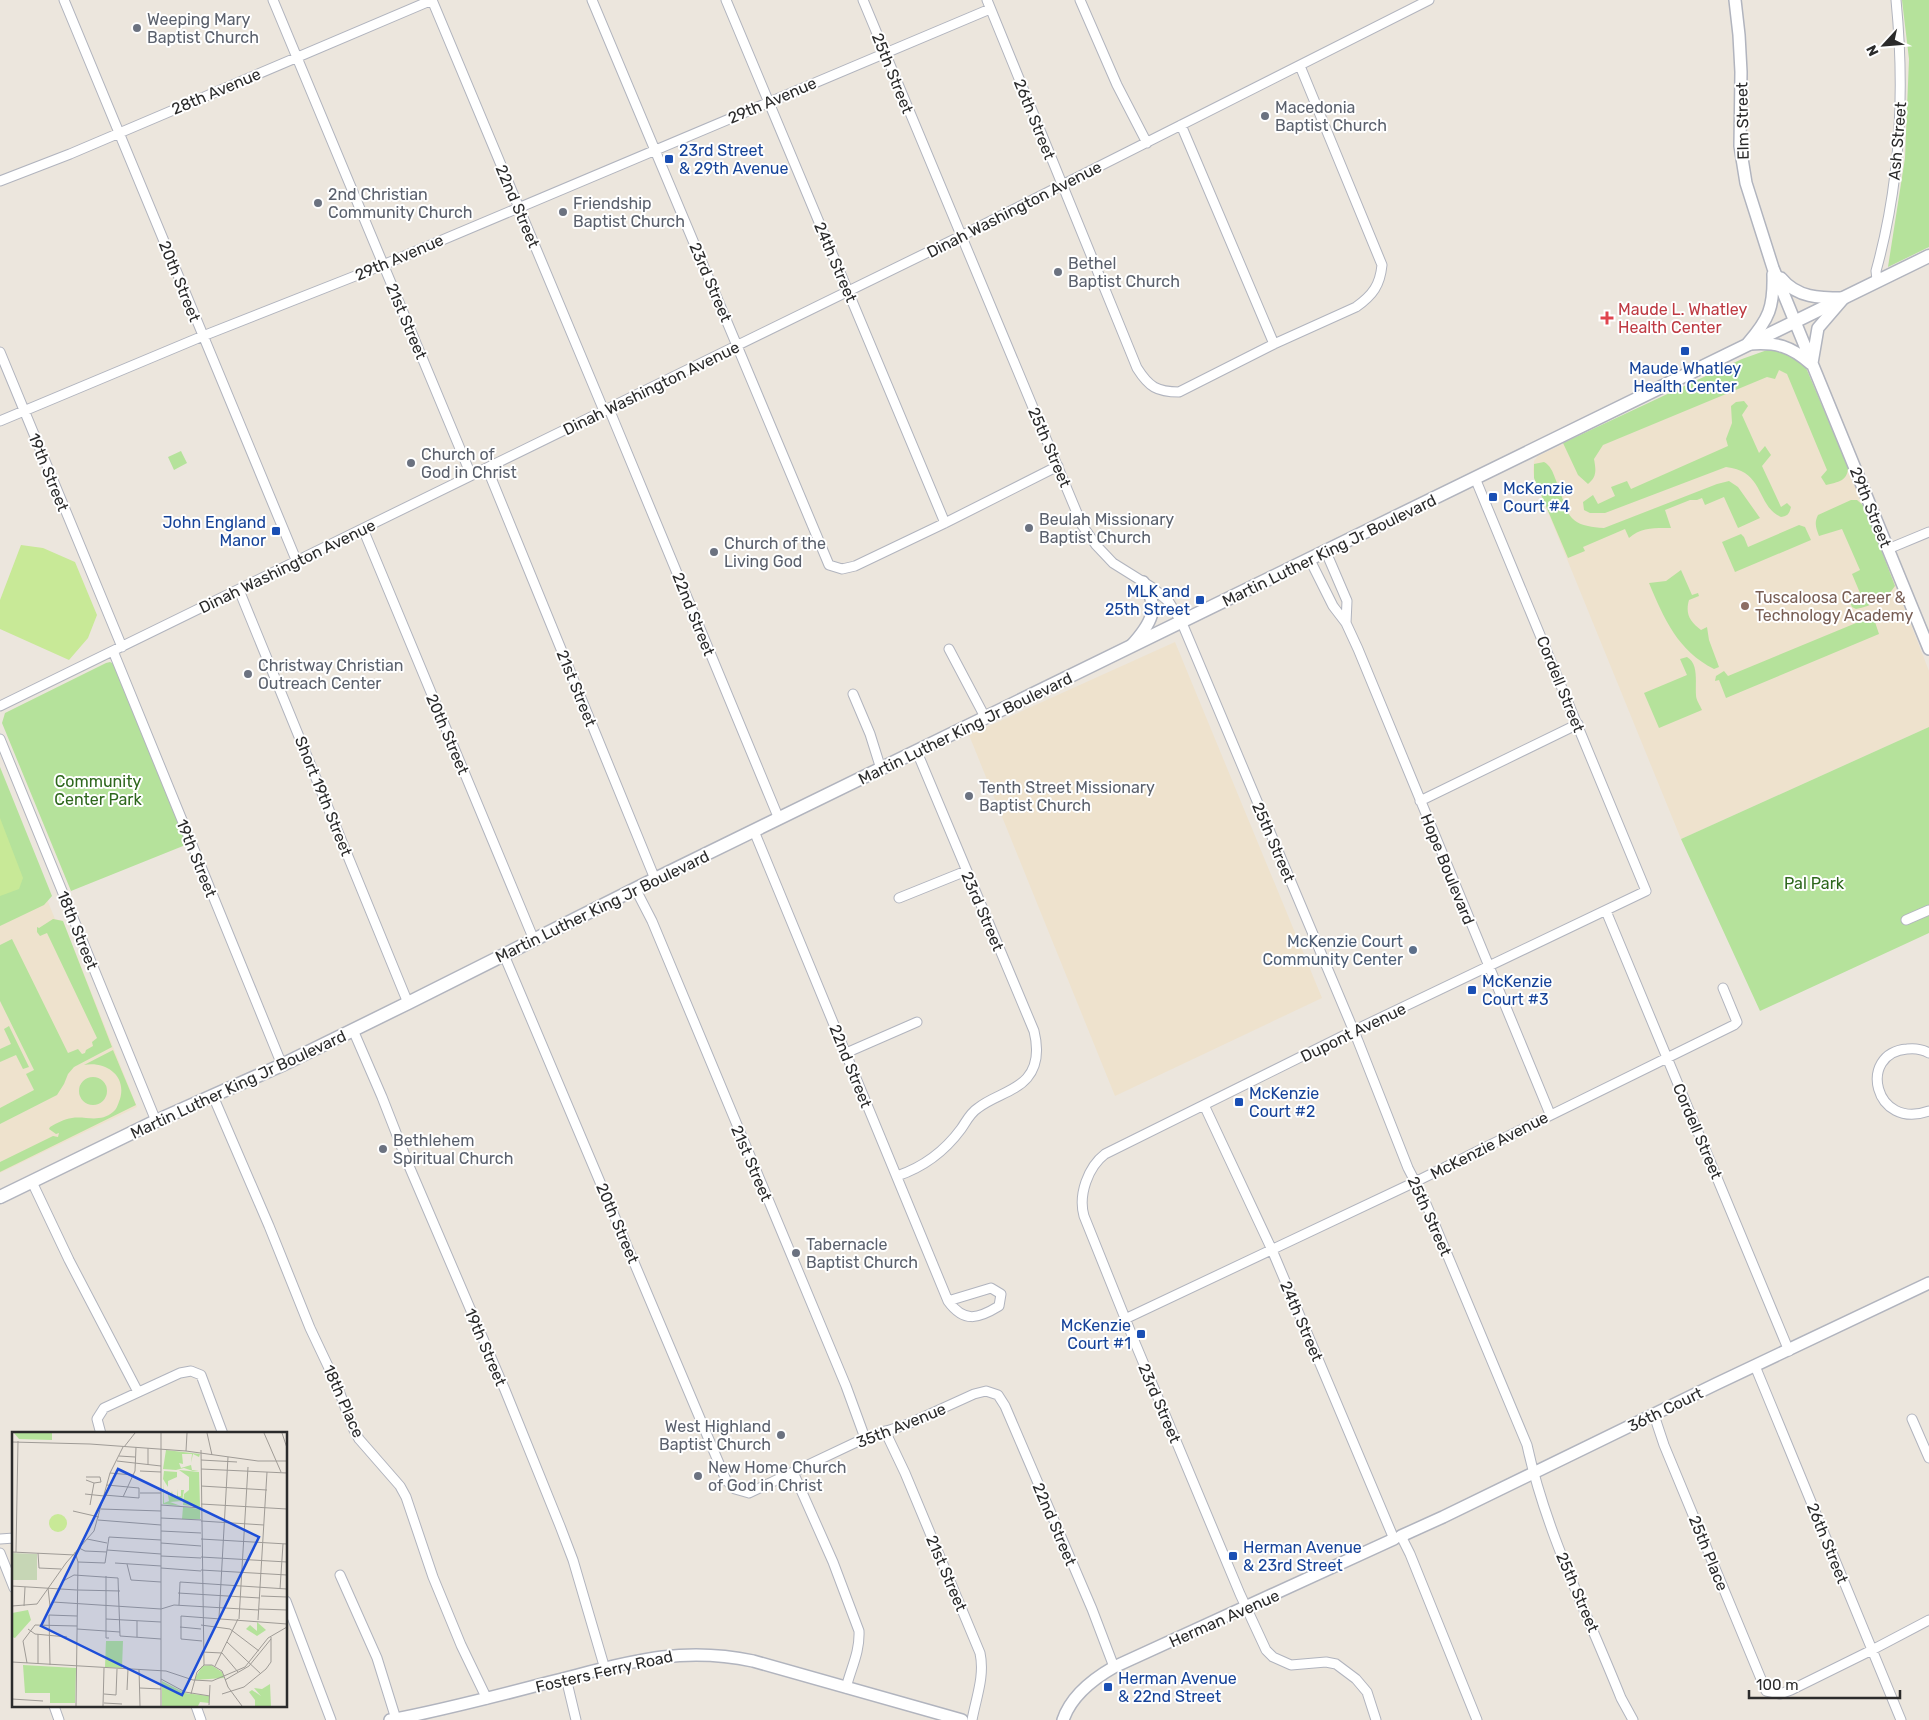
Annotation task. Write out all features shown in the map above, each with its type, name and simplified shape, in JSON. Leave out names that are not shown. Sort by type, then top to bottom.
[{"type":"main road","name":"Martin Luther King Jr Boulevard","points":[[0,1197],[156,1121],[282,1065],[655,879],[986,719],[1746,344],[1929,256]]},
{"type":"street","name":"20th Street","points":[[64,0],[297,562]]},
{"type":"street","name":"21st Street","points":[[273,0],[471,476]]},
{"type":"street","name":"28th Avenue","points":[[0,181],[432,0]]},
{"type":"street","name":"22nd Street","points":[[432,0],[779,819]]},
{"type":"street","name":"23rd Street","points":[[592,0],[738,344],[829,565],[842,568],[855,566],[945,523]]},
{"type":"street","name":"24th Street","points":[[726,0],[945,523]]},
{"type":"street","name":"25th Street","points":[[863,0],[1077,515],[1096,545],[1113,563],[1143,582],[1169,602],[1182,623],[1353,1031],[1408,1168],[1527,1445],[1533,1472],[1560,1550],[1621,1698],[1633,1720]]},
{"type":"street","points":[[1080,0],[1117,85],[1147,143]]},
{"type":"street","points":[[1407,0],[1411,10]]},
{"type":"street","name":"Dinah Washington Avenue","points":[[0,706],[961,236],[1430,0]]},
{"type":"street","name":"Elm Street","points":[[1735,0],[1740,35],[1740,146],[1746,183],[1773,268],[1796,321]]},
{"type":"street","name":"Ash Street","points":[[1877,280],[1876,271],[1892,202],[1898,152],[1901,93],[1896,0]]},
{"type":"street","name":"29th Avenue","points":[[0,421],[656,150],[885,52],[988,4]]},
{"type":"street","name":"26th Street","points":[[988,4],[1137,368],[1144,379],[1153,388],[1166,392],[1179,392],[1274,344]]},
{"type":"street","points":[[1182,125],[1274,344],[1356,306],[1366,300],[1375,290],[1381,278],[1382,265],[1300,66]]},
{"type":"street","points":[[1773,268],[1786,285],[1802,294],[1821,298],[1843,298]]},
{"type":"street","name":"Elm Street","points":[[1746,344],[1768,318],[1774,288],[1773,268]]},
{"type":"street","points":[[1812,365],[1818,328],[1843,298]]},
{"type":"street","name":"29th Street","points":[[1796,321],[1812,365],[1929,649]]},
{"type":"street","points":[[1746,344],[1765,343],[1779,345],[1798,352],[1812,365]]},
{"type":"street","name":"19th Street","points":[[0,352],[282,1065]]},
{"type":"street","points":[[945,523],[1058,466]]},
{"type":"street","name":"21st Street","points":[[487,468],[655,879]]},
{"type":"street","name":"Cordell Street","points":[[1475,478],[1646,891]]},
{"type":"street","name":"20th Street","points":[[363,529],[534,940]]},
{"type":"street","points":[[1888,548],[1929,532]]},
{"type":"street","name":"Hope Boulevard","points":[[1326,552],[1347,600],[1346,624]]},
{"type":"street","name":"Hope Boulevard","points":[[1310,560],[1333,606],[1346,624],[1550,1114]]},
{"type":"street","points":[[1128,649],[1141,634],[1152,613],[1154,602],[1152,594],[1143,582]]},
{"type":"street","name":"Short 19th Street","points":[[238,590],[408,1003]]},
{"type":"street","points":[[949,649],[986,719]]},
{"type":"street","points":[[853,694],[870,734],[881,769]]},
{"type":"street","points":[[1420,801],[1578,724]]},
{"type":"street","name":"18th Street","points":[[0,739],[156,1121]]},
{"type":"street","name":"23rd Street","points":[[897,1176],[915,1170],[931,1160],[945,1148],[975,1109],[1017,1086],[1027,1078],[1032,1071],[1037,1055],[1034,1031],[917,752]]},
{"type":"street","name":"22nd Street","points":[[754,831],[948,1301],[956,1311],[966,1317],[978,1316],[999,1306],[1001,1294],[991,1288],[948,1301]]},
{"type":"street","points":[[899,898],[966,871]]},
{"type":"street","name":"21st Street","points":[[636,890],[652,921],[846,1386],[865,1438]]},
{"type":"street","name":"Dupont Avenue","points":[[1082,1196],[1092,1168],[1105,1154],[1353,1031],[1646,891]]},
{"type":"street","points":[[1906,920],[1929,910]]},
{"type":"street","name":"Cordell Street","points":[[1606,911],[1789,1351]]},
{"type":"street","name":"20th Street","points":[[504,955],[721,1469],[726,1480],[735,1489]]},
{"type":"street","name":"McKenzie Avenue","points":[[1125,1319],[1415,1182],[1737,1022],[1723,988]]},
{"type":"street","points":[[846,1053],[917,1022]]},
{"type":"street","name":"19th Street","points":[[353,1030],[560,1526],[573,1560],[605,1669]]},
{"type":"street","points":[[1929,1053],[1914,1048],[1902,1049],[1891,1054],[1882,1063],[1877,1074],[1877,1086],[1881,1098],[1889,1108],[1911,1116],[1929,1112]]},
{"type":"street","name":"18th Place","points":[[213,1096],[269,1226],[310,1328],[336,1383],[353,1428],[359,1439],[400,1486],[406,1497],[433,1577],[461,1645],[487,1698]]},
{"type":"street","name":"24th Street","points":[[1204,1105],[1272,1250],[1398,1537],[1424,1588],[1477,1720]]},
{"type":"street","points":[[32,1182],[78,1277],[138,1392]]},
{"type":"street","name":"23rd Street","points":[[1082,1196],[1081,1206],[1084,1216],[1125,1319],[1246,1608],[1266,1650],[1273,1657],[1291,1664],[1326,1662],[1336,1664],[1356,1680],[1367,1692],[1376,1720]]},
{"type":"street","name":"36th Court","points":[[1398,1537],[1929,1283]]},
{"type":"street","name":"26th Street","points":[[1755,1366],[1901,1720]]},
{"type":"street","points":[[100,1432],[97,1419],[104,1408],[180,1373],[191,1371],[201,1375],[222,1432]]},
{"type":"street","name":"22nd Street","points":[[986,1391],[998,1395],[1005,1406],[1092,1610],[1114,1667]]},
{"type":"street","name":"35th Avenue","points":[[735,1489],[749,1493],[865,1438],[908,1424],[974,1394],[986,1391]]},
{"type":"street","name":"25th Place","points":[[1654,1415],[1664,1445],[1766,1691],[1780,1694],[1872,1650]]},
{"type":"street","points":[[1912,1419],[1929,1458]]},
{"type":"street","name":"21st Street","points":[[885,1431],[905,1473],[980,1653],[983,1666],[972,1720]]},
{"type":"street","points":[[793,1472],[832,1562],[859,1631],[857,1655],[846,1688]]},
{"type":"street","name":"Herman Avenue","points":[[1062,1719],[1085,1687],[1114,1667],[1398,1537]]},
{"type":"street","points":[[0,1553],[12,1583]]},
{"type":"street","points":[[340,1575],[376,1658],[393,1719]]},
{"type":"street","points":[[288,1606],[331,1720]]},
{"type":"street","points":[[1872,1650],[1929,1620]]},
{"type":"street","name":"Fosters Ferry Road","points":[[393,1719],[667,1655],[717,1655],[753,1661],[962,1720]]},
{"type":"street","points":[[566,1678],[576,1720]]},
{"type":"street","points":[[55,1708],[59,1720]]},
{"type":"street","points":[[197,1708],[201,1720]]},
{"type":"shaded area","name":"Tuscaloosa Career & Technology Academy","points":[[1742,359],[1804,363],[1865,507],[1929,671],[1929,727],[1681,839],[1534,478],[1534,461],[1538,456]]},
{"type":"shaded area","points":[[1175,642],[1322,998],[1115,1096],[969,735]]},
{"type":"shaded area","points":[[0,784],[55,919],[63,921],[137,1107],[0,1173]]},
{"type":"green space","points":[[1902,0],[1929,0],[1929,247],[1888,267],[1905,158],[1909,59]]},
{"type":"green space","points":[[1770,349],[1787,350],[1804,363],[1848,467],[1848,472],[1842,480],[1826,485],[1821,477],[1827,470],[1787,374],[1779,370],[1775,379],[1767,377],[1603,445],[1594,459],[1595,473],[1593,479],[1588,484],[1578,475],[1563,443],[1742,359]]},
{"type":"green space","points":[[1744,401],[1748,406],[1742,415],[1759,453],[1765,446],[1771,455],[1762,466],[1781,507],[1787,503],[1791,507],[1787,515],[1781,517],[1773,512],[1748,475],[1739,470],[1726,467],[1605,513],[1590,513],[1584,510],[1583,502],[1593,495],[1598,504],[1615,496],[1611,487],[1627,481],[1631,489],[1728,446],[1726,439],[1732,423],[1731,406],[1736,402]]},
{"type":"green space","points":[[181,451],[187,463],[174,470],[168,457]]},
{"type":"green space","points":[[1544,462],[1552,471],[1569,515],[1581,524],[1591,527],[1604,528],[1729,481],[1738,487],[1760,518],[1738,528],[1724,497],[1705,505],[1702,498],[1690,500],[1665,510],[1671,528],[1643,530],[1629,538],[1625,529],[1583,547],[1585,551],[1568,558],[1534,478],[1534,464]]},
{"type":"green space","points":[[1851,500],[1857,500],[1865,507],[1895,586],[1888,595],[1878,601],[1856,609],[1852,607],[1849,600],[1860,593],[1852,574],[1860,570],[1842,529],[1819,536],[1816,526],[1818,515]]},
{"type":"green space","points":[[1799,525],[1805,527],[1811,540],[1735,572],[1722,542],[1741,534],[1748,547]]},
{"type":"green space","points":[[21,545],[43,548],[75,562],[97,615],[88,638],[69,660],[0,629],[0,600]]},
{"type":"green space","points":[[1681,570],[1692,595],[1698,593],[1699,596],[1689,600],[1688,614],[1691,621],[1701,630],[1707,627],[1709,640],[1719,667],[1714,669],[1701,662],[1691,653],[1674,633],[1660,609],[1649,583],[1666,581]]},
{"type":"green space","points":[[1873,616],[1879,634],[1726,698],[1719,680],[1715,681],[1716,676],[1724,671],[1728,676]]},
{"type":"green space","points":[[1687,657],[1691,660],[1695,669],[1696,697],[1702,710],[1659,728],[1644,693],[1687,675],[1680,659]]},
{"type":"green space","name":"Community Center Park","points":[[110,662],[114,664],[188,844],[71,891],[2,723],[5,713]]},
{"type":"green space","name":"Pal Park","points":[[1929,727],[1929,933],[1760,1011],[1681,839]]},
{"type":"green space","points":[[0,767],[52,896],[44,905],[0,926]]},
{"type":"green space","points":[[0,818],[23,878],[19,889],[0,896]]},
{"type":"green space","points":[[53,919],[63,921],[112,1047],[74,1067],[57,1095],[0,1124],[0,1108],[34,1090],[26,1074],[34,1070],[0,1001],[0,945],[12,939],[68,1053],[78,1049],[82,1054],[85,1053],[86,1050],[93,1046],[92,1042],[97,1038],[47,933],[40,936],[37,932],[37,927],[39,928]]},
{"type":"green space","points":[[9,1026],[29,1067],[23,1069],[16,1055],[0,1062],[0,1049],[11,1044],[4,1029]]},
{"type":"green space","points":[[113,1050],[136,1105],[0,1172],[0,1162],[53,1136],[58,1137],[59,1133],[56,1134],[49,1129],[55,1124],[72,1118],[103,1117],[114,1111],[120,1099],[121,1090],[117,1077],[99,1065],[84,1065]]},
{"type":"green space","points":[[93,1077],[103,1081],[107,1091],[103,1101],[93,1105],[83,1101],[79,1091],[83,1081]]},
{"type":"place","name":"Weeping Mary Baptist Church","points":[[137,28]]},
{"type":"place","name":"Macedonia Baptist Church","points":[[1265,116]]},
{"type":"place","name":"23rd Street & 29th Avenue","points":[[669,159]]},
{"type":"place","name":"2nd Christian Community Church","points":[[318,203]]},
{"type":"place","name":"Friendship Baptist Church","points":[[563,212]]},
{"type":"place","name":"Bethel Baptist Church","points":[[1058,272]]},
{"type":"place","name":"Maude L. Whatley Health Center","points":[[1607,318]]},
{"type":"place","name":"Maude Whatley Health Center","points":[[1685,351]]},
{"type":"place","name":"Church of God in Christ","points":[[411,463]]},
{"type":"place","name":"McKenzie Court #4","points":[[1493,497]]},
{"type":"place","name":"Beulah Missionary Baptist Church","points":[[1029,528]]},
{"type":"place","name":"John England Manor","points":[[276,531]]},
{"type":"place","name":"Church of the Living God","points":[[714,552]]},
{"type":"place","name":"MLK and 25th Street","points":[[1200,600]]},
{"type":"place","name":"Tuscaloosa Career & Technology Academy","points":[[1745,606]]},
{"type":"place","name":"Christway Christian Outreach Center","points":[[248,674]]},
{"type":"place","name":"Tenth Street Missionary Baptist Church","points":[[969,796]]},
{"type":"place","name":"McKenzie Court Community Center","points":[[1413,950]]},
{"type":"place","name":"McKenzie Court #3","points":[[1472,990]]},
{"type":"place","name":"McKenzie Court #2","points":[[1239,1102]]},
{"type":"place","name":"Bethlehem Spiritual Church","points":[[383,1149]]},
{"type":"place","name":"Tabernacle Baptist Church","points":[[796,1253]]},
{"type":"place","name":"McKenzie Court #1","points":[[1141,1334]]},
{"type":"place","name":"West Highland Baptist Church","points":[[781,1435]]},
{"type":"place","name":"New Home Church of God in Christ","points":[[698,1476]]},
{"type":"place","name":"Herman Avenue & 23rd Street","points":[[1233,1556]]},
{"type":"place","name":"Herman Avenue & 22nd Street","points":[[1108,1687]]}]
